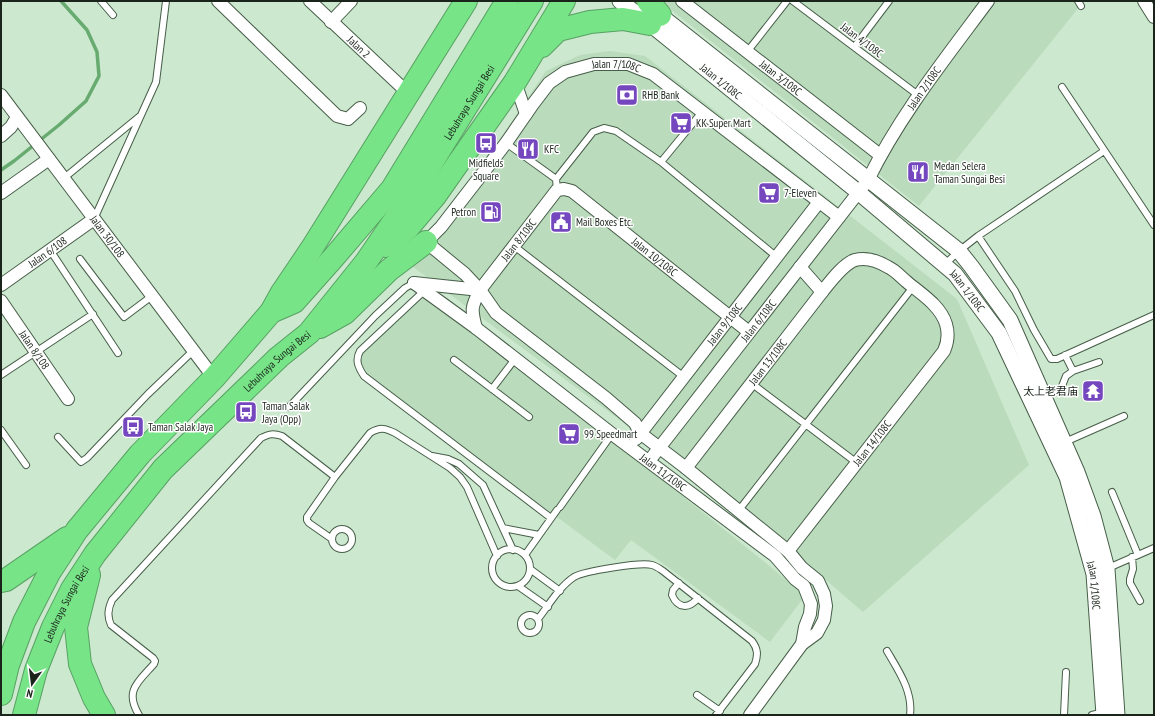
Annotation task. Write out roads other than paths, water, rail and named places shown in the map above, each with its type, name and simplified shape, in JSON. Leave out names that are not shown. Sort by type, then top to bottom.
[{"type":"highway","points":[[271,312],[466,1]]},
{"type":"highway","name":"Lebuhraya Sungai Besi","points":[[24,715],[36,670],[53,627],[72,589],[95,554],[163,469],[274,362],[309,333],[366,262],[401,192],[507,1]]},
{"type":"highway","name":"Lebuhraya Sungai Besi","points":[[1,694],[8,665],[24,622],[49,573],[77,530],[140,454],[214,378],[271,312],[294,302],[334,257],[401,192],[532,1]]},
{"type":"highway","points":[[366,262],[408,228],[436,196],[515,82],[564,1]]},
{"type":"highway","points":[[531,56],[558,30],[590,22],[623,19],[653,13]]},
{"type":"highway","points":[[309,333],[345,313],[389,270],[426,242]]},
{"type":"highway","points":[[1,581],[6,580],[77,530]]},
{"type":"highway","points":[[95,554],[76,627],[80,664],[94,698],[104,715]]},
{"type":"street","points":[[218,1],[336,116],[348,119],[360,108]]},
{"type":"street","name":"Jalan 2","points":[[310,1],[408,93]]},
{"type":"street","points":[[331,22],[351,1]]},
{"type":"street","name":"Jalan 1/108C","points":[[620,1],[653,13],[959,251],[972,266],[1010,320],[1077,472],[1093,516],[1101,571],[1106,713]]},
{"type":"street","name":"Jalan 1/108C","points":[[641,1],[858,192],[955,274],[999,332],[1067,477],[1101,571]]},
{"type":"street","name":"Jalan 3/108C","points":[[682,1],[690,9],[748,52],[880,155]]},
{"type":"street","name":"Jalan 2/108C","points":[[868,180],[880,155],[918,95],[988,1]]},
{"type":"street","points":[[1144,1],[1154,17]]},
{"type":"street","name":"Jalan 7/108C","points":[[426,242],[441,227],[506,143],[549,83],[565,72],[594,64],[628,64],[653,74],[839,217]]},
{"type":"street","points":[[515,82],[526,114]]},
{"type":"street","name":"Jalan 30/108","points":[[1,95],[214,378]]},
{"type":"street","points":[[4,131],[11,127],[18,117]]},
{"type":"street","points":[[1,193],[47,157]]},
{"type":"street","name":"Jalan 6/108C","points":[[649,461],[868,180]]},
{"type":"street","name":"Jalan 8/108C","points":[[476,328],[472,313],[473,303],[480,290],[514,246],[557,184]]},
{"type":"street","name":"Jalan 10/108C","points":[[557,184],[564,189],[572,191],[749,332]]},
{"type":"street","name":"Jalan 9/108C","points":[[630,447],[819,202]]},
{"type":"street","name":"Jalan 6/108","points":[[1,285],[94,219]]},
{"type":"street","name":"Jalan 11/108C","points":[[426,242],[465,274],[480,290],[496,313],[606,398],[634,423],[640,433],[788,550],[802,568],[818,581],[824,594],[826,606],[824,620],[817,633],[802,644],[750,715]]},
{"type":"street","name":"Jalan 13/108C","points":[[686,468],[822,292],[845,266],[854,260],[865,259],[876,262],[889,267],[913,287]]},
{"type":"street","points":[[800,267],[822,292]]},
{"type":"street","points":[[414,283],[480,290]]},
{"type":"street","name":"Jalan 11/108C","points":[[414,283],[476,328],[612,434],[775,556],[795,579],[804,586],[811,604],[810,614],[805,627],[802,644]]},
{"type":"street","name":"Jalan 14/108C","points":[[788,550],[944,351],[948,342],[946,323],[940,312],[931,302],[913,287]]},
{"type":"street","name":"Jalan 8/108","points":[[1,301],[68,399]]},
{"type":"lane","points":[[101,1],[113,16]]},
{"type":"lane","points":[[94,219],[156,82],[166,1]]},
{"type":"lane","points":[[748,52],[787,1]]},
{"type":"lane","name":"Jalan 4/108C","points":[[794,1],[918,95]]},
{"type":"lane","points":[[855,46],[889,1]]},
{"type":"lane","points":[[1062,87],[1154,225]]},
{"type":"lane","points":[[661,162],[702,112]]},
{"type":"lane","points":[[64,178],[142,114]]},
{"type":"lane","points":[[506,143],[557,184],[593,132],[604,128],[616,131],[661,162],[777,257]]},
{"type":"lane","points":[[944,265],[978,236],[1104,151]]},
{"type":"lane","points":[[978,236],[1015,291],[1048,356],[1054,360],[1154,315]]},
{"type":"lane","points":[[514,246],[684,377]]},
{"type":"lane","points":[[50,250],[118,353]]},
{"type":"lane","points":[[80,259],[124,317],[152,296]]},
{"type":"lane","points":[[289,407],[375,316],[405,288],[414,283]]},
{"type":"lane","points":[[739,510],[913,287]]},
{"type":"lane","points":[[424,290],[360,351],[357,362],[358,368],[364,376],[551,518]]},
{"type":"lane","points":[[1,375],[93,314]]},
{"type":"lane","points":[[58,437],[81,462],[87,458],[148,394],[194,350]]},
{"type":"lane","points":[[1065,355],[1073,371]]},
{"type":"lane","points":[[492,389],[515,359]]},
{"type":"lane","points":[[454,360],[529,417]]},
{"type":"lane","points":[[1062,386],[1066,376],[1073,371],[1099,362]]},
{"type":"lane","points":[[751,383],[857,463]]},
{"type":"lane","points":[[1064,443],[1124,416]]},
{"type":"lane","points":[[332,539],[309,523],[306,517],[370,433],[378,428],[387,429],[395,433],[450,468],[460,477],[467,487],[497,556]]},
{"type":"lane","points":[[1,430],[26,465]]},
{"type":"lane","points":[[139,715],[133,706],[132,695],[135,686],[155,661],[111,625],[108,619],[108,612],[112,600],[261,438],[267,434],[282,436],[335,478]]},
{"type":"lane","points":[[525,555],[612,434]]},
{"type":"lane","points":[[429,456],[448,459],[459,464],[483,485],[514,550]]},
{"type":"lane","points":[[1112,492],[1135,556],[1130,583],[1140,602]]},
{"type":"lane","points":[[503,528],[539,535]]},
{"type":"lane","points":[[1101,571],[1154,548]]},
{"type":"lane","points":[[507,550],[520,551],[525,555],[530,564],[530,569],[524,582],[518,586],[506,586],[496,579],[493,574],[492,567],[497,556],[507,550]]},
{"type":"lane","points":[[538,618],[573,577],[583,573],[639,564],[652,565],[663,570],[752,641],[757,648],[755,664],[718,713],[697,695]]},
{"type":"lane","points":[[530,569],[560,591]]},
{"type":"lane","points":[[679,583],[672,595],[678,603],[685,606],[692,605],[698,598]]},
{"type":"lane","points":[[518,586],[548,607]]},
{"type":"lane","points":[[887,651],[907,687],[910,715]]},
{"type":"lane","points":[[1064,715],[1066,672]]},
{"type":"waterway","points":[[1,170],[59,125],[86,101],[99,76],[97,52],[87,30],[61,1]]},
{"type":"place","name":"RHB Bank","points":[[627,95]]},
{"type":"place","name":"KK Super Mart","points":[[681,123]]},
{"type":"place","name":"Midfields Square","points":[[486,143]]},
{"type":"place","name":"KFC","points":[[528,149]]},
{"type":"place","name":"Medan Selera Taman Sungai Besi","points":[[918,172]]},
{"type":"place","name":"7-Eleven","points":[[769,193]]},
{"type":"place","name":"Petron","points":[[491,212]]},
{"type":"place","name":"Mail Boxes Etc.","points":[[561,222]]},
{"type":"place","name":"太上老君庙","points":[[1093,391]]},
{"type":"place","name":"Taman Salak Jaya (Opp)","points":[[246,412]]},
{"type":"place","name":"Taman Salak Jaya","points":[[133,427]]},
{"type":"place","name":"99 Speedmart","points":[[569,434]]}]
